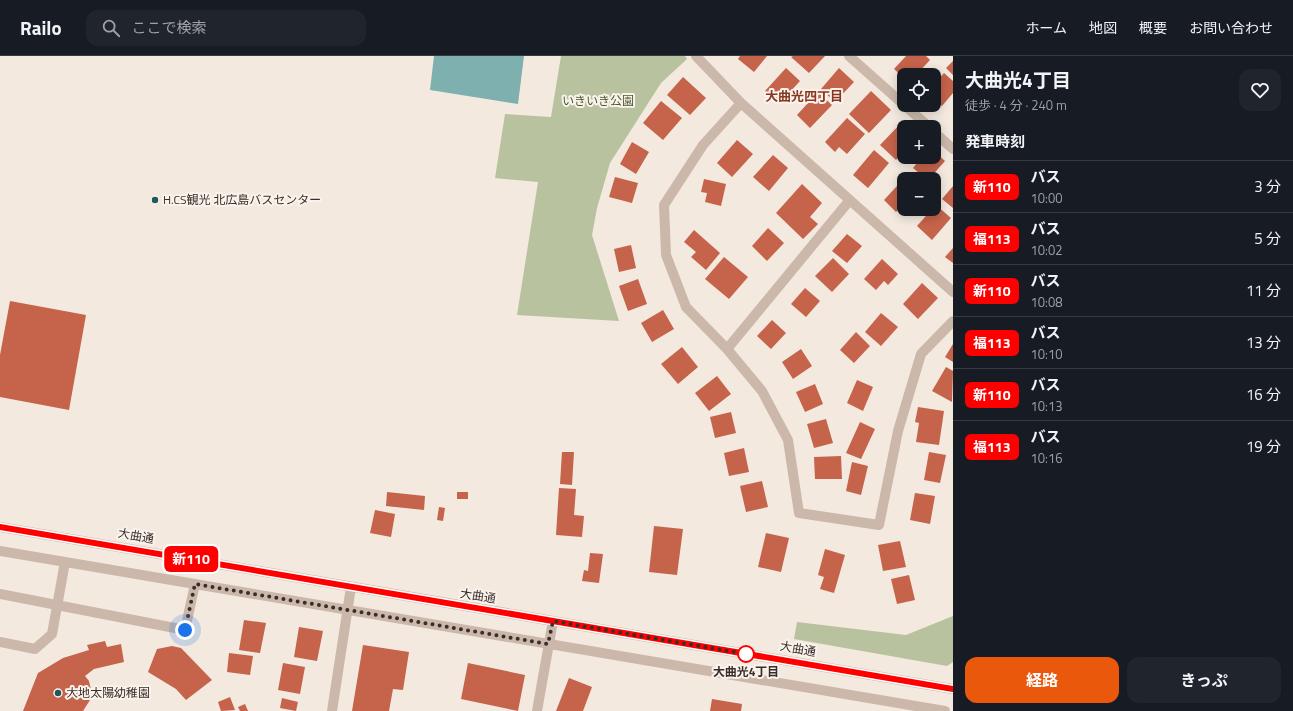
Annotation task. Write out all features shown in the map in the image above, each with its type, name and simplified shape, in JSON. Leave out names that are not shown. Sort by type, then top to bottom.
[{"type":"street","points":[[696,56],[741,103],[849,201],[953,292]]},
{"type":"street","points":[[849,56],[921,120]]},
{"type":"street","points":[[741,103],[703,145],[664,205],[666,255],[686,307],[727,348],[762,390],[788,440],[799,512],[879,525],[898,431],[921,354],[953,321]]},
{"type":"street","points":[[941,138],[953,149]]},
{"type":"street","points":[[727,348],[849,201]]},
{"type":"street","name":"大曲通","points":[[0,526],[953,689]]},
{"type":"street","points":[[0,551],[945,711]]},
{"type":"street","points":[[0,642],[35,649],[52,634],[65,562]]},
{"type":"street","points":[[0,594],[58,604],[185,630],[195,584]]},
{"type":"street","points":[[332,711],[351,587]]},
{"type":"street","points":[[537,711],[553,621]]},
{"type":"green space","name":"いきいき公園","points":[[561,56],[685,56],[687,59],[661,83],[610,163],[597,208],[592,235],[619,321],[517,315],[538,182],[495,178],[505,114],[551,117]]},
{"type":"green space","points":[[953,616],[953,662],[947,666],[794,639],[797,622],[906,635]]},
{"type":"water","points":[[434,56],[524,56],[518,104],[430,90]]},
{"type":"building","points":[[740,56],[767,56],[754,72],[738,59]]},
{"type":"building","points":[[825,56],[809,73],[791,57]]},
{"type":"building","points":[[906,56],[926,56],[930,60],[923,68],[897,68],[897,72],[894,69]]},
{"type":"building","points":[[953,61],[953,75],[946,68]]},
{"type":"building","points":[[786,68],[800,81],[779,104],[765,91]]},
{"type":"building","points":[[839,68],[854,82],[835,102],[821,89]]},
{"type":"building","points":[[944,73],[953,81],[953,93],[942,106],[941,105],[941,76]]},
{"type":"building","points":[[683,77],[706,98],[690,115],[667,95]]},
{"type":"building","points":[[871,91],[891,110],[869,133],[849,114]]},
{"type":"building","points":[[818,92],[832,105],[810,128],[797,115]]},
{"type":"building","points":[[661,101],[682,118],[663,140],[643,123]]},
{"type":"building","points":[[847,118],[865,134],[847,154],[839,147],[835,152],[825,142]]},
{"type":"building","points":[[897,127],[896,160],[880,145]]},
{"type":"building","points":[[737,140],[753,154],[732,177],[717,163]]},
{"type":"building","points":[[632,142],[649,152],[636,174],[620,164]]},
{"type":"building","points":[[874,150],[889,163],[868,188],[853,175]]},
{"type":"building","points":[[773,155],[788,168],[769,191],[753,177]]},
{"type":"building","points":[[941,157],[945,161],[935,172],[918,172],[913,168],[916,164],[941,164]]},
{"type":"building","points":[[615,177],[638,183],[632,203],[609,197]]},
{"type":"building","points":[[704,179],[726,184],[721,206],[705,202],[707,193],[701,192]]},
{"type":"building","points":[[802,184],[822,203],[810,217],[818,224],[803,239],[776,213]]},
{"type":"building","points":[[897,186],[897,211],[896,212],[884,200]]},
{"type":"building","points":[[953,186],[953,208],[942,199]]},
{"type":"building","points":[[941,209],[951,218],[932,240],[917,226],[926,216],[941,216]]},
{"type":"building","points":[[768,228],[784,243],[767,261],[752,246]]},
{"type":"building","points":[[694,230],[720,253],[706,270],[691,257],[696,252],[684,242]]},
{"type":"building","points":[[847,234],[862,246],[847,263],[832,251]]},
{"type":"building","points":[[631,245],[636,268],[619,272],[614,249]]},
{"type":"building","points":[[953,248],[953,263],[945,257]]},
{"type":"building","points":[[724,257],[748,277],[729,299],[705,279]]},
{"type":"building","points":[[833,258],[849,274],[832,292],[815,276]]},
{"type":"building","points":[[882,259],[898,274],[888,285],[884,281],[876,290],[864,279]]},
{"type":"building","points":[[638,279],[647,304],[628,311],[619,286]]},
{"type":"building","points":[[922,283],[938,298],[918,319],[903,304]]},
{"type":"building","points":[[805,288],[820,301],[806,317],[791,304]]},
{"type":"building","points":[[10,301],[86,315],[69,410],[0,397],[0,355]]},
{"type":"building","points":[[663,310],[674,329],[652,342],[641,323]]},
{"type":"building","points":[[881,313],[898,327],[881,346],[865,332]]},
{"type":"building","points":[[772,320],[786,333],[771,349],[757,336]]},
{"type":"building","points":[[856,332],[870,346],[854,363],[840,350]]},
{"type":"building","points":[[953,344],[953,362],[945,357]]},
{"type":"building","points":[[682,347],[698,367],[678,384],[661,364]]},
{"type":"building","points":[[801,349],[812,366],[793,379],[782,362]]},
{"type":"building","points":[[946,367],[953,371],[952,402],[932,391]]},
{"type":"building","points":[[717,376],[731,394],[709,411],[695,393]]},
{"type":"building","points":[[857,380],[873,387],[863,411],[847,403]]},
{"type":"building","points":[[815,384],[823,404],[805,412],[796,392]]},
{"type":"building","points":[[918,407],[944,411],[939,445],[916,442],[919,423],[915,422]]},
{"type":"building","points":[[731,412],[736,433],[715,438],[710,417]]},
{"type":"building","points":[[826,419],[833,443],[814,448],[807,424]]},
{"type":"building","points":[[860,422],[875,429],[861,459],[846,453]]},
{"type":"building","points":[[744,448],[749,472],[729,476],[724,453]]},
{"type":"building","points":[[562,452],[574,452],[572,485],[560,484]]},
{"type":"building","points":[[929,452],[946,455],[940,483],[924,480]]},
{"type":"building","points":[[841,456],[842,479],[815,479],[814,457]]},
{"type":"building","points":[[852,462],[868,466],[861,495],[846,491]]},
{"type":"building","points":[[762,481],[768,507],[746,512],[740,486]]},
{"type":"building","points":[[559,488],[576,489],[574,515],[584,516],[582,537],[556,535]]},
{"type":"building","points":[[387,492],[425,496],[424,510],[386,506]]},
{"type":"building","points":[[457,492],[468,492],[468,499],[457,499]]},
{"type":"building","points":[[915,493],[935,496],[930,524],[910,520]]},
{"type":"building","points":[[439,507],[445,508],[443,521],[437,520]]},
{"type":"building","points":[[375,510],[395,514],[391,537],[370,533]]},
{"type":"building","points":[[654,526],[683,529],[677,575],[649,572]]},
{"type":"building","points":[[766,533],[789,538],[781,572],[758,567]]},
{"type":"building","points":[[900,541],[906,567],[883,571],[878,545]]},
{"type":"building","points":[[825,549],[845,555],[834,593],[820,589],[824,577],[818,575]]},
{"type":"building","points":[[590,553],[603,554],[599,583],[582,581],[584,570],[588,571]]},
{"type":"building","points":[[909,575],[915,600],[897,604],[891,579]]},
{"type":"building","points":[[244,620],[266,623],[260,653],[239,650]]},
{"type":"building","points":[[299,627],[323,631],[317,661],[294,657]]},
{"type":"building","points":[[105,641],[107,647],[121,644],[124,662],[94,669],[85,676],[89,681],[91,690],[90,700],[83,711],[23,711],[38,673],[63,658],[89,650],[87,645]]},
{"type":"building","points":[[363,645],[409,652],[403,690],[393,689],[389,711],[352,711]]},
{"type":"building","points":[[172,646],[181,648],[212,680],[186,700],[176,689],[148,672],[157,649]]},
{"type":"building","points":[[229,653],[253,656],[250,675],[227,672]]},
{"type":"building","points":[[283,663],[305,667],[300,694],[278,690]]},
{"type":"building","points":[[468,663],[525,675],[518,711],[461,699]]},
{"type":"building","points":[[569,678],[592,687],[583,711],[556,711]]},
{"type":"building","points":[[230,697],[235,710],[221,711],[218,702]]},
{"type":"building","points":[[282,698],[298,702],[296,711],[280,708]]},
{"type":"building","points":[[712,699],[742,704],[741,711],[710,711]]},
{"type":"building","points":[[245,704],[248,711],[240,711],[238,707]]},
{"type":"bus line","name":"新110","points":[[0,527],[953,689]]},
{"type":"place","name":"H.CS観光 北広島バスセンター","points":[[155,200]]},
{"type":"place","name":"大曲光4丁目","points":[[746,654]]},
{"type":"place","name":"大地太陽幼稚園","points":[[58,693]]},
{"type":"district","name":"大曲光四丁目","points":[[804,96]]},
{"type":"route","points":[[185,630],[195,584],[548,644],[553,621],[752,655],[746,654]]}]
